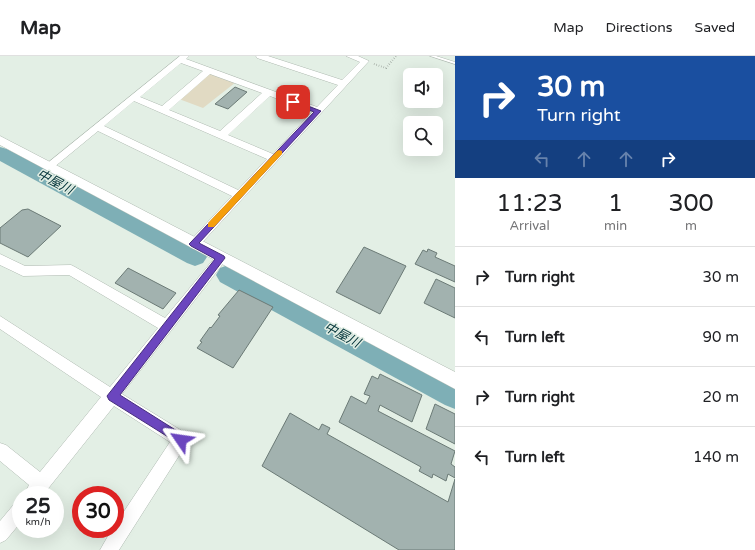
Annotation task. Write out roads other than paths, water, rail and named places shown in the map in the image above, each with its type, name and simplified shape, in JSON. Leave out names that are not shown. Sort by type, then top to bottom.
[{"type":"street","points":[[260,56],[344,84]]},
{"type":"street","points":[[194,244],[365,61],[350,56]]},
{"type":"street","points":[[49,166],[183,58],[209,71],[318,111]]},
{"type":"street","points":[[163,110],[209,71]]},
{"type":"street","points":[[222,135],[268,93]]},
{"type":"street","points":[[134,98],[274,158]]},
{"type":"street","points":[[98,127],[239,195]]},
{"type":"street","points":[[0,140],[455,381]]},
{"type":"street","points":[[39,486],[221,258]]},
{"type":"street","points":[[0,259],[23,271],[71,270],[167,326]]},
{"type":"street","points":[[0,322],[181,440],[109,550]]},
{"type":"street","points":[[0,451],[34,486]]},
{"type":"street","points":[[0,534],[12,520]]},
{"type":"lane","points":[[432,56],[455,64]]},
{"type":"waterway","name":"中屋川","points":[[0,153],[195,257]]},
{"type":"waterway","name":"中屋川","points":[[228,275],[455,395]]}]
